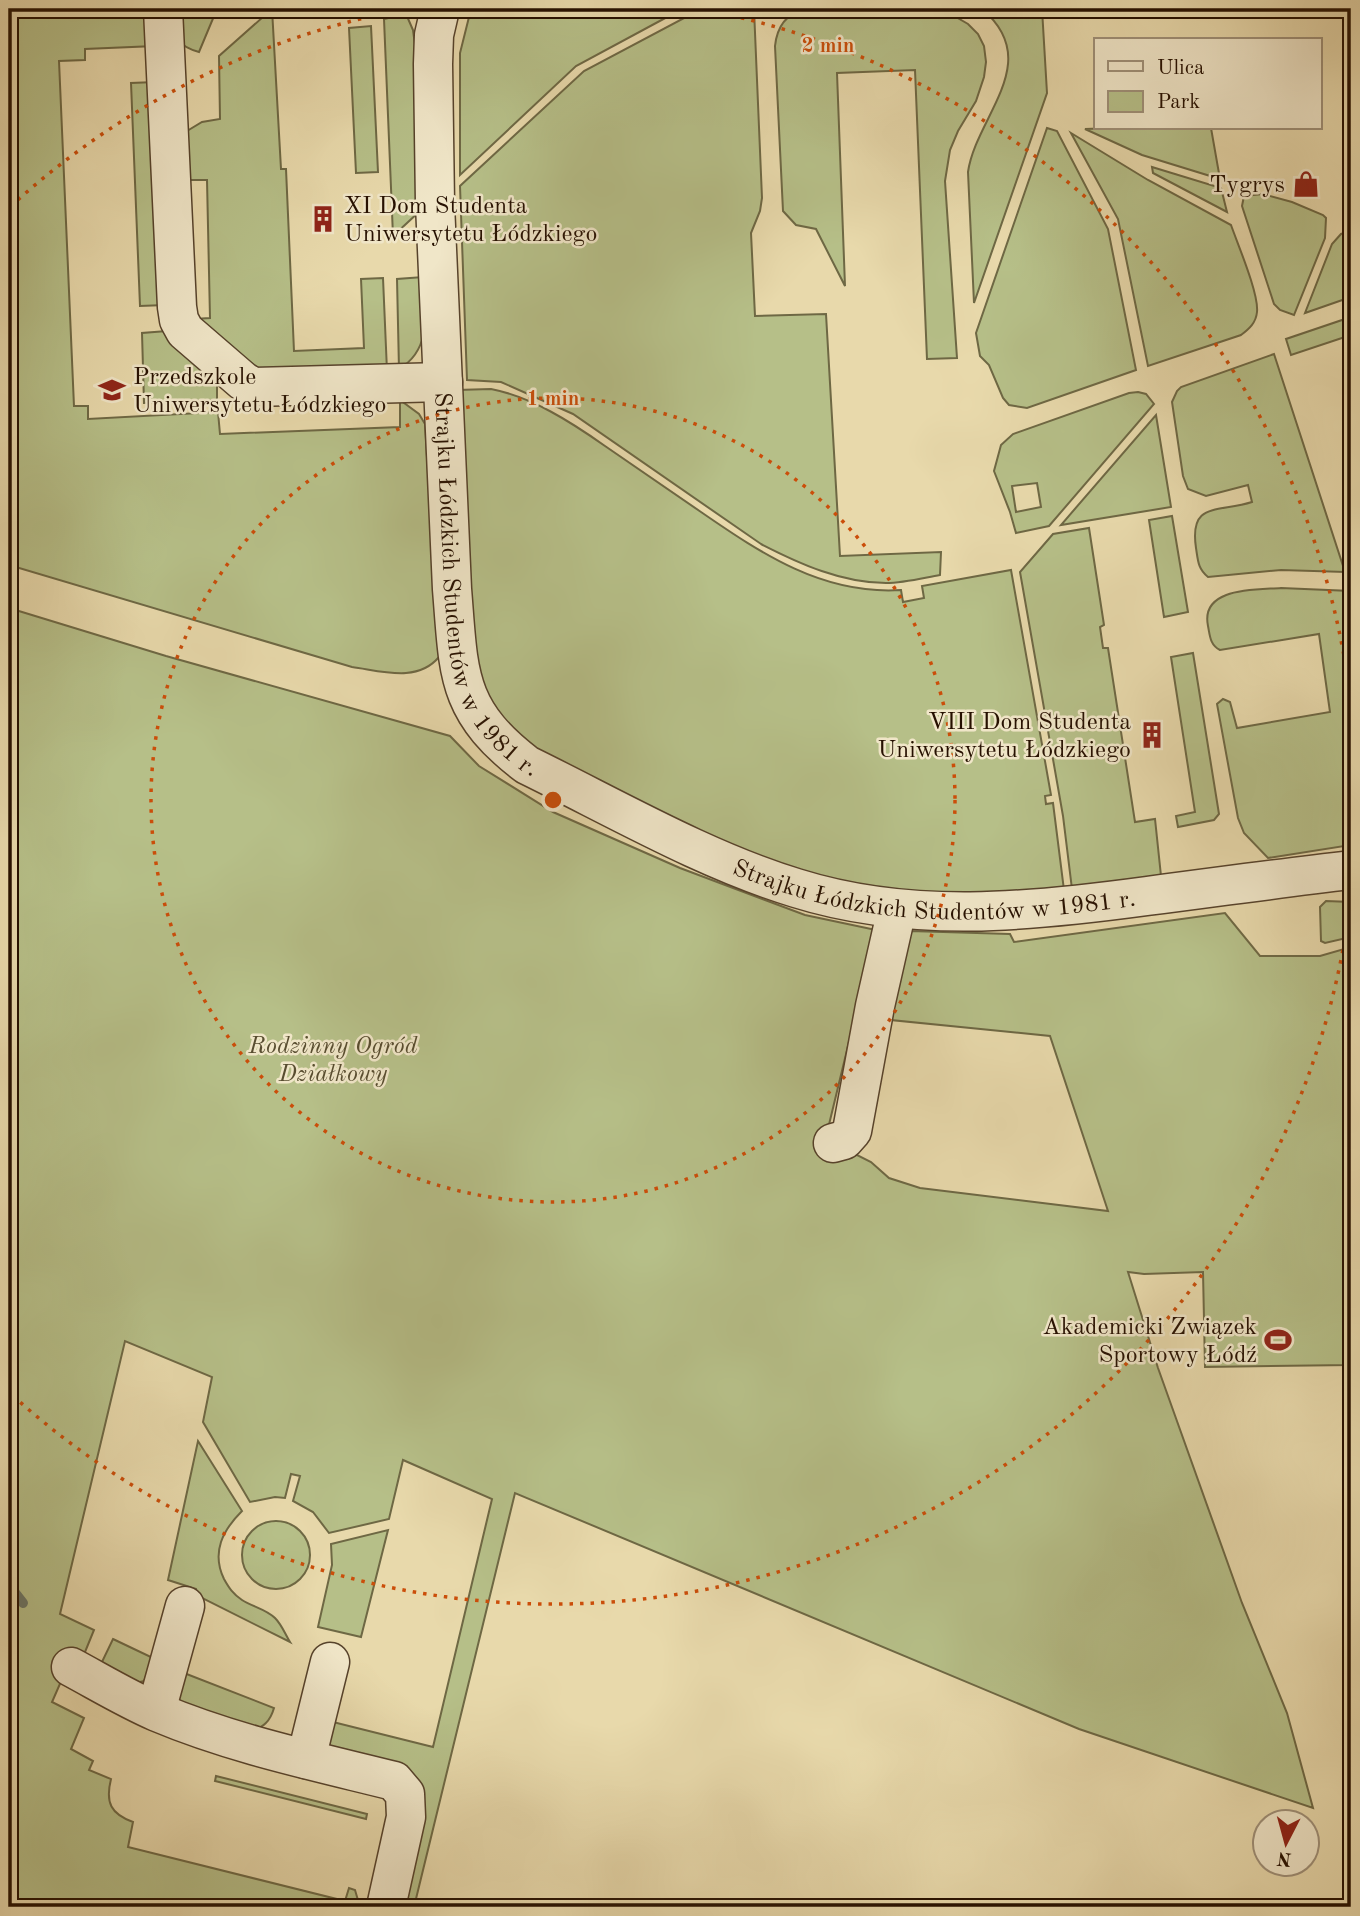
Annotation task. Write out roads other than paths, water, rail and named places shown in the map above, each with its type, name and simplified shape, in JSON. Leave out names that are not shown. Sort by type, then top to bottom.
[{"type":"street","points":[[163,9],[177,307],[179,320],[185,331],[253,387],[443,382]]},
{"type":"street","name":"Strajku Łódzkich Studentów w 1981 r.","points":[[440,9],[433,35],[435,205],[452,589],[460,674],[465,693],[479,720],[499,744],[527,765],[714,857],[755,874],[833,898],[897,909],[954,913],[1018,912],[1351,870]]},
{"type":"street","points":[[833,1143],[844,1140],[852,1131],[875,1006],[897,909]]},
{"type":"street","points":[[156,1711],[185,1606]]},
{"type":"street","points":[[306,1759],[330,1662]]},
{"type":"street","points":[[71,1667],[156,1711],[246,1744],[394,1781],[405,1794],[406,1817],[386,1907]]},
{"type":"waterway","points":[[9,1585],[23,1603]]},
{"type":"place","name":"Tygrys","points":[[1306,184]]},
{"type":"place","name":"XI Dom Studenta Uniwersytetu Łódzkiego","points":[[323,219]]},
{"type":"place","name":"Przedszkole Uniwersytetu Łódzkiego","points":[[112,390]]},
{"type":"place","name":"VIII Dom Studenta Uniwersytetu Łódzkiego","points":[[1152,735]]},
{"type":"place","name":"Akademicki Związek Sportowy Łódź","points":[[1278,1340]]},
{"type":"park label","name":"Rodzinny Ogród Działkowy","points":[[333,1059]]}]
